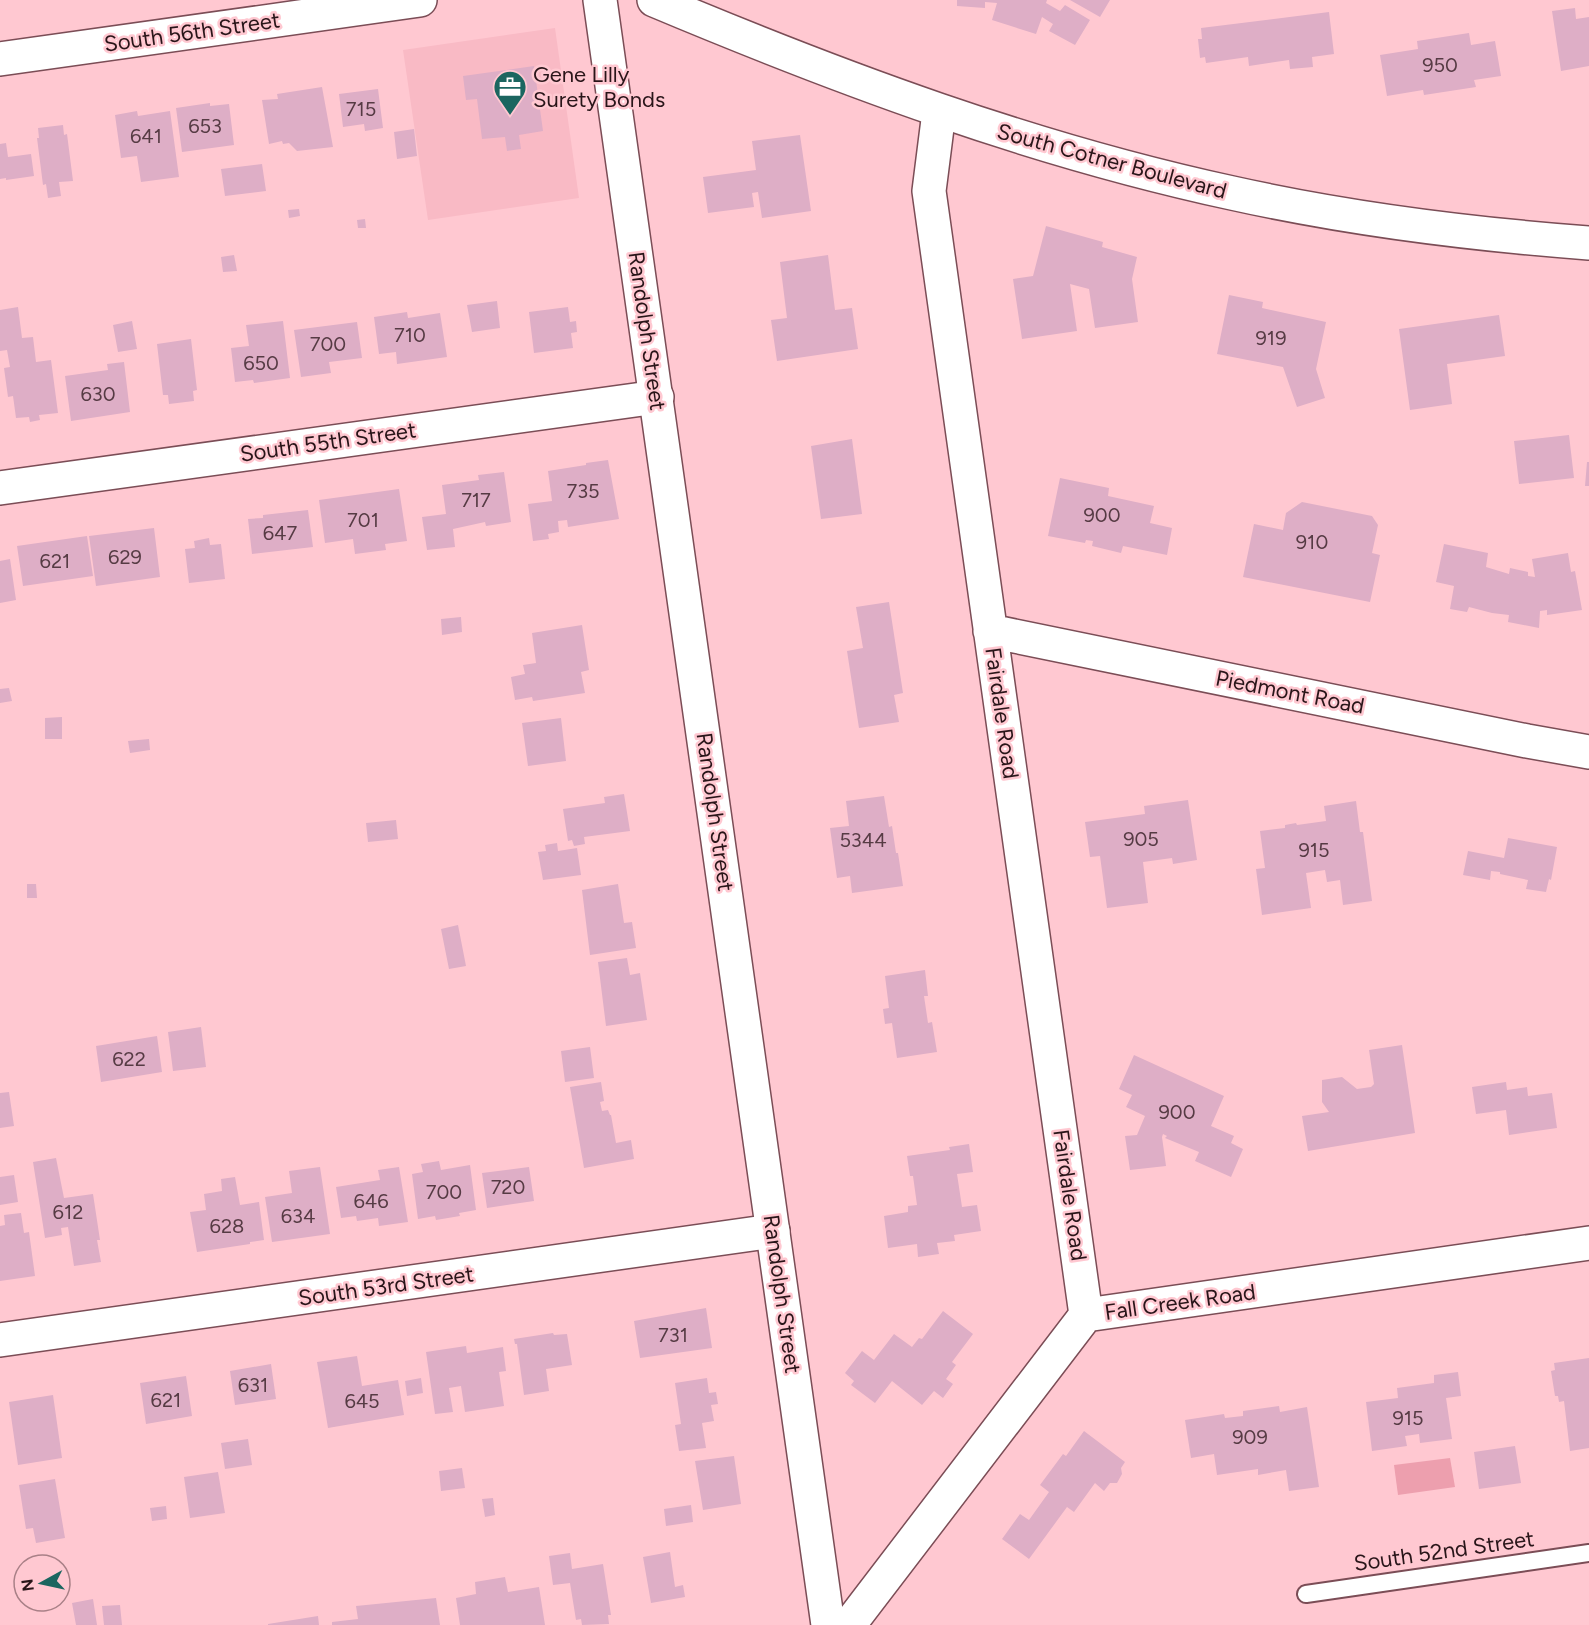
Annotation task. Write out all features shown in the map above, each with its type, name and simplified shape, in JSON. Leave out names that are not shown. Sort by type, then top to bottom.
[{"type":"street","name":"South 56th Street","points":[[0,59],[377,3],[420,0]]},
{"type":"street","name":"Randolph Street","points":[[600,0],[828,1625]]},
{"type":"street","name":"South Cotner Boulevard","points":[[654,0],[939,112],[1106,163],[1232,194],[1355,217],[1589,243]]},
{"type":"street","name":"Fairdale Road","points":[[939,112],[929,191],[1086,1315]]},
{"type":"street","name":"South 55th Street","points":[[0,488],[657,397]]},
{"type":"street","name":"Piedmont Road","points":[[990,631],[1589,752]]},
{"type":"street","name":"South 53rd Street","points":[[0,1340],[773,1231]]},
{"type":"street","name":"Fall Creek Road","points":[[849,1625],[1086,1315],[1589,1243]]},
{"type":"lane","name":"South 52nd Street","points":[[1306,1594],[1589,1553]]},
{"type":"shaded area","points":[[555,28],[579,198],[428,220],[403,50]]},
{"type":"shaded area","points":[[1450,1458],[1455,1487],[1398,1495],[1394,1465]]},
{"type":"building","points":[[957,0],[1047,0],[1046,3],[1060,11],[1065,5],[1090,20],[1075,45],[1049,31],[1053,24],[1042,17],[1036,34],[992,20],[997,3],[985,2],[985,8],[957,6]]},
{"type":"building","points":[[1070,0],[1110,0],[1100,17]]},
{"type":"building","points":[[1575,8],[1576,19],[1589,17],[1589,66],[1561,71],[1552,11]]},
{"type":"building","points":[[1329,12],[1334,54],[1312,57],[1313,67],[1290,69],[1289,60],[1249,66],[1248,57],[1206,63],[1205,57],[1200,58],[1198,39],[1202,39],[1201,28]]},
{"type":"building","points":[[1469,33],[1471,45],[1495,41],[1501,76],[1474,80],[1476,87],[1424,95],[1423,90],[1387,96],[1380,55],[1418,49],[1417,41]]},
{"type":"building","name":"Gene Lilly Surety Bonds","points":[[534,66],[543,131],[519,135],[521,149],[507,151],[505,137],[482,139],[477,99],[466,100],[463,76]]},
{"type":"building","points":[[322,87],[333,147],[297,151],[289,143],[283,144],[282,141],[269,144],[262,100],[278,99],[277,94]]},
{"type":"building","points":[[378,89],[383,128],[365,131],[364,124],[343,127],[339,94]]},
{"type":"building","points":[[210,103],[210,106],[229,104],[234,145],[182,152],[176,108]]},
{"type":"building","points":[[137,111],[138,116],[170,111],[179,177],[141,182],[137,156],[121,158],[115,115]]},
{"type":"building","points":[[63,125],[64,135],[67,134],[73,181],[59,182],[61,196],[48,198],[46,184],[43,185],[37,138],[39,138],[38,128]]},
{"type":"building","points":[[414,129],[417,156],[397,159],[394,132]]},
{"type":"building","points":[[800,135],[811,211],[762,218],[758,192],[752,193],[754,207],[708,213],[703,177],[756,170],[752,141]]},
{"type":"building","points":[[6,143],[8,157],[31,154],[34,176],[0,179],[0,144]]},
{"type":"building","points":[[262,164],[266,191],[225,196],[221,169]]},
{"type":"building","points":[[299,209],[300,216],[289,218],[288,210]]},
{"type":"building","points":[[365,219],[366,228],[358,228],[357,220]]},
{"type":"building","points":[[1046,226],[1103,242],[1102,247],[1137,257],[1132,279],[1138,322],[1095,328],[1089,289],[1070,284],[1077,331],[1022,339],[1013,279],[1033,276]]},
{"type":"building","points":[[234,255],[237,271],[223,272],[221,257]]},
{"type":"building","points":[[828,255],[835,310],[852,308],[858,349],[777,361],[771,320],[787,318],[780,262]]},
{"type":"building","points":[[1229,295],[1263,302],[1262,308],[1326,322],[1316,369],[1325,398],[1297,407],[1283,367],[1217,354]]},
{"type":"building","points":[[497,301],[500,328],[472,332],[467,305]]},
{"type":"building","points":[[18,307],[22,338],[33,337],[36,362],[51,360],[58,413],[39,415],[40,420],[30,422],[29,417],[16,418],[13,396],[8,397],[4,368],[10,367],[7,350],[0,351],[0,310]]},
{"type":"building","points":[[568,307],[570,322],[576,321],[577,332],[571,333],[573,348],[534,353],[529,312]]},
{"type":"building","points":[[407,312],[408,318],[440,313],[447,357],[397,364],[396,352],[379,354],[374,317]]},
{"type":"building","points":[[1499,315],[1505,356],[1447,364],[1452,404],[1410,410],[1399,329]]},
{"type":"building","points":[[132,321],[137,349],[118,352],[113,325]]},
{"type":"building","points":[[283,321],[290,378],[254,383],[253,380],[235,382],[231,348],[249,346],[246,325]]},
{"type":"building","points":[[357,322],[362,358],[329,362],[331,373],[301,377],[294,330]]},
{"type":"building","points":[[191,339],[197,390],[193,391],[194,401],[169,404],[168,395],[163,395],[157,344]]},
{"type":"building","points":[[124,362],[130,412],[71,421],[65,376],[108,370],[107,364]]},
{"type":"building","points":[[1569,435],[1574,478],[1519,484],[1514,441]]},
{"type":"building","points":[[852,439],[862,514],[821,519],[811,446]]},
{"type":"building","points":[[608,460],[619,519],[568,527],[567,520],[558,521],[559,532],[548,534],[549,539],[533,541],[528,504],[552,501],[548,471]]},
{"type":"building","points":[[1587,462],[1589,462],[1589,486],[1585,486]]},
{"type":"building","points":[[504,472],[511,522],[486,526],[485,522],[453,529],[455,547],[427,550],[422,517],[446,514],[442,485],[479,480],[478,475]]},
{"type":"building","points":[[1060,478],[1109,488],[1108,496],[1154,506],[1150,523],[1172,528],[1167,555],[1123,546],[1121,553],[1092,546],[1093,541],[1086,540],[1085,543],[1048,536]]},
{"type":"building","points":[[399,489],[407,541],[385,544],[386,550],[355,554],[353,539],[325,543],[319,500]]},
{"type":"building","points":[[1302,502],[1372,516],[1378,525],[1372,553],[1380,555],[1370,602],[1243,577],[1254,524],[1283,530],[1286,513]]},
{"type":"building","points":[[308,510],[313,547],[252,554],[248,519]]},
{"type":"building","points":[[154,528],[160,577],[96,586],[89,536]]},
{"type":"building","points":[[87,536],[93,576],[23,586],[17,546]]},
{"type":"building","points":[[209,538],[210,545],[221,544],[225,579],[189,583],[185,549],[195,548],[194,541]]},
{"type":"building","points":[[1444,544],[1488,553],[1486,567],[1509,574],[1510,568],[1528,572],[1528,576],[1535,577],[1532,559],[1568,553],[1571,572],[1575,571],[1582,610],[1547,615],[1547,610],[1540,611],[1539,628],[1508,622],[1509,615],[1469,607],[1467,612],[1450,609],[1454,586],[1436,582]]},
{"type":"building","points":[[10,559],[16,600],[0,603],[0,561]]},
{"type":"building","points":[[889,602],[903,693],[894,695],[899,722],[859,728],[847,651],[863,648],[856,607]]},
{"type":"building","points":[[461,617],[462,632],[442,635],[441,619]]},
{"type":"building","points":[[582,625],[589,670],[581,672],[585,693],[533,701],[532,697],[515,700],[511,677],[525,674],[523,665],[536,663],[532,633]]},
{"type":"building","points":[[9,688],[12,701],[0,703],[0,689]]},
{"type":"building","points":[[62,717],[62,739],[45,739],[45,718]]},
{"type":"building","points":[[561,718],[566,761],[528,766],[522,723]]},
{"type":"building","points":[[149,739],[150,750],[130,753],[128,741]]},
{"type":"building","points":[[624,794],[630,831],[584,837],[585,844],[574,846],[572,840],[568,841],[563,809],[605,803],[604,797]]},
{"type":"building","points":[[884,796],[889,827],[892,826],[896,853],[898,853],[903,886],[852,893],[850,876],[837,878],[830,828],[849,826],[846,801]]},
{"type":"building","points":[[1188,800],[1197,860],[1173,864],[1172,858],[1143,862],[1148,903],[1107,908],[1100,856],[1090,857],[1085,822],[1145,814],[1144,806]]},
{"type":"building","points":[[1356,801],[1360,832],[1363,832],[1372,901],[1343,905],[1340,880],[1327,882],[1325,870],[1306,873],[1311,908],[1262,915],[1256,869],[1265,868],[1260,831],[1285,828],[1285,825],[1296,823],[1297,825],[1326,821],[1324,806]]},
{"type":"building","points":[[396,820],[398,839],[368,842],[366,823]]},
{"type":"building","points":[[1508,838],[1557,847],[1551,880],[1549,879],[1546,892],[1526,889],[1528,880],[1500,874],[1500,872],[1491,871],[1490,880],[1463,875],[1468,851],[1504,858]]},
{"type":"building","points":[[557,843],[558,851],[577,848],[581,875],[543,880],[538,852],[546,851],[545,845]]},
{"type":"building","points":[[27,884],[36,884],[37,898],[27,898]]},
{"type":"building","points":[[618,884],[624,923],[632,922],[636,948],[590,955],[582,890]]},
{"type":"building","points":[[458,925],[466,966],[449,969],[441,929]]},
{"type":"building","points":[[627,958],[630,975],[640,973],[647,1020],[606,1026],[598,962]]},
{"type":"building","points":[[925,970],[928,996],[924,996],[928,1023],[932,1022],[937,1052],[897,1058],[892,1023],[885,1024],[883,1009],[889,1008],[885,976]]},
{"type":"building","points":[[201,1027],[206,1067],[173,1071],[168,1032]]},
{"type":"building","points":[[157,1036],[162,1072],[101,1082],[96,1046]]},
{"type":"building","points":[[1402,1045],[1415,1133],[1308,1151],[1302,1116],[1329,1112],[1322,1102],[1322,1080],[1342,1077],[1357,1089],[1371,1087],[1374,1084],[1369,1050]]},
{"type":"building","points":[[590,1047],[594,1078],[565,1082],[561,1051]]},
{"type":"building","points":[[1134,1055],[1224,1096],[1211,1126],[1234,1136],[1231,1143],[1243,1149],[1231,1177],[1195,1161],[1199,1152],[1165,1138],[1167,1136],[1163,1134],[1166,1166],[1130,1170],[1125,1136],[1137,1135],[1145,1116],[1126,1107],[1132,1095],[1119,1089]]},
{"type":"building","points":[[601,1082],[604,1101],[600,1102],[602,1111],[608,1110],[611,1115],[616,1143],[631,1140],[634,1159],[584,1168],[570,1087]]},
{"type":"building","points":[[1506,1082],[1507,1090],[1527,1087],[1528,1096],[1552,1093],[1557,1128],[1509,1135],[1506,1110],[1476,1114],[1472,1087]]},
{"type":"building","points":[[9,1092],[14,1126],[0,1128],[0,1093]]},
{"type":"building","points":[[969,1144],[973,1172],[957,1174],[962,1207],[977,1205],[981,1231],[954,1235],[955,1241],[937,1243],[939,1254],[918,1257],[917,1244],[888,1248],[884,1216],[908,1212],[908,1206],[917,1205],[913,1176],[910,1176],[907,1156],[950,1150],[949,1147]]},
{"type":"building","points":[[56,1158],[64,1198],[93,1194],[101,1262],[74,1266],[68,1227],[61,1228],[62,1235],[45,1238],[33,1162]]},
{"type":"building","points":[[439,1161],[441,1170],[470,1165],[476,1210],[459,1213],[460,1216],[436,1220],[435,1216],[418,1219],[412,1174],[423,1172],[421,1164]]},
{"type":"building","points":[[320,1167],[330,1234],[272,1242],[265,1197],[292,1193],[289,1171]]},
{"type":"building","points":[[399,1167],[408,1222],[379,1226],[378,1218],[357,1221],[356,1216],[341,1218],[336,1187],[380,1180],[378,1170]]},
{"type":"building","points":[[529,1167],[534,1201],[487,1208],[482,1173]]},
{"type":"building","points":[[14,1175],[18,1202],[0,1205],[0,1177]]},
{"type":"building","points":[[235,1177],[240,1205],[259,1202],[264,1240],[197,1252],[190,1212],[206,1210],[204,1194],[222,1191],[221,1179]]},
{"type":"building","points":[[21,1213],[24,1233],[29,1232],[35,1276],[0,1281],[0,1226],[5,1225],[4,1215]]},
{"type":"building","points":[[706,1308],[712,1348],[640,1358],[634,1321]]},
{"type":"building","points":[[943,1311],[973,1334],[952,1362],[956,1365],[946,1379],[953,1384],[943,1398],[934,1391],[922,1405],[892,1381],[875,1403],[851,1385],[854,1381],[845,1373],[862,1351],[874,1360],[894,1334],[912,1347],[919,1338],[922,1339]]},
{"type":"building","points":[[553,1333],[554,1335],[567,1334],[572,1365],[546,1369],[549,1391],[524,1395],[517,1344],[514,1339]]},
{"type":"building","points":[[466,1346],[467,1353],[503,1347],[506,1371],[499,1372],[504,1406],[465,1412],[461,1386],[449,1388],[453,1412],[435,1414],[426,1352]]},
{"type":"building","points":[[357,1356],[362,1386],[398,1380],[404,1415],[328,1428],[317,1362]]},
{"type":"building","points":[[1589,1358],[1589,1448],[1570,1451],[1564,1401],[1559,1402],[1558,1396],[1555,1396],[1551,1371],[1555,1370],[1554,1363]]},
{"type":"building","points":[[271,1364],[276,1399],[235,1405],[230,1371]]},
{"type":"building","points":[[1458,1372],[1461,1396],[1446,1398],[1452,1439],[1420,1443],[1419,1434],[1405,1436],[1407,1446],[1372,1451],[1366,1402],[1398,1398],[1397,1388],[1434,1383],[1434,1375]]},
{"type":"building","points":[[186,1376],[192,1416],[146,1424],[140,1383]]},
{"type":"building","points":[[421,1378],[423,1393],[407,1396],[405,1381]]},
{"type":"building","points":[[707,1378],[709,1393],[716,1392],[718,1404],[711,1405],[714,1421],[702,1423],[706,1448],[679,1451],[675,1425],[681,1424],[675,1383]]},
{"type":"building","points":[[53,1395],[62,1458],[18,1465],[9,1402]]},
{"type":"building","points":[[1279,1406],[1280,1412],[1307,1407],[1319,1487],[1289,1491],[1286,1470],[1258,1475],[1258,1469],[1217,1475],[1214,1454],[1191,1458],[1185,1420],[1224,1414],[1225,1418],[1243,1416],[1243,1411]]},
{"type":"building","points":[[1084,1431],[1125,1462],[1121,1468],[1122,1474],[1117,1483],[1110,1483],[1104,1491],[1095,1483],[1074,1512],[1067,1507],[1029,1559],[1002,1539],[1020,1514],[1029,1520],[1049,1492],[1040,1485],[1063,1454],[1066,1456]]},
{"type":"building","points":[[248,1439],[252,1465],[225,1469],[221,1443]]},
{"type":"building","points":[[1515,1446],[1521,1483],[1479,1489],[1474,1452]]},
{"type":"building","points":[[734,1456],[741,1504],[703,1510],[695,1461]]},
{"type":"building","points":[[462,1468],[465,1488],[441,1491],[439,1471]]},
{"type":"building","points":[[218,1472],[225,1513],[190,1518],[184,1477]]},
{"type":"building","points":[[55,1479],[65,1538],[36,1543],[33,1528],[26,1529],[19,1485]]},
{"type":"building","points":[[493,1498],[495,1515],[485,1517],[482,1499]]},
{"type":"building","points":[[691,1505],[693,1522],[666,1526],[664,1509]]},
{"type":"building","points":[[166,1506],[167,1519],[152,1521],[150,1508]]},
{"type":"building","points":[[670,1552],[675,1587],[683,1585],[685,1597],[651,1603],[643,1557]]},
{"type":"building","points":[[570,1553],[572,1569],[603,1564],[611,1615],[608,1615],[609,1624],[582,1625],[581,1619],[576,1620],[570,1583],[553,1585],[549,1556]]},
{"type":"building","points":[[505,1577],[508,1592],[539,1587],[545,1625],[460,1625],[456,1598],[476,1594],[475,1582]]},
{"type":"building","points":[[436,1598],[440,1625],[332,1625],[332,1622],[358,1619],[356,1606]]},
{"type":"building","points":[[93,1599],[97,1625],[76,1625],[72,1603]]},
{"type":"building","points":[[120,1605],[122,1625],[104,1625],[102,1606]]},
{"type":"building","points":[[318,1616],[319,1625],[268,1625],[268,1624]]},
{"type":"place","name":"Gene Lilly Surety Bonds","points":[[510,116]]}]
